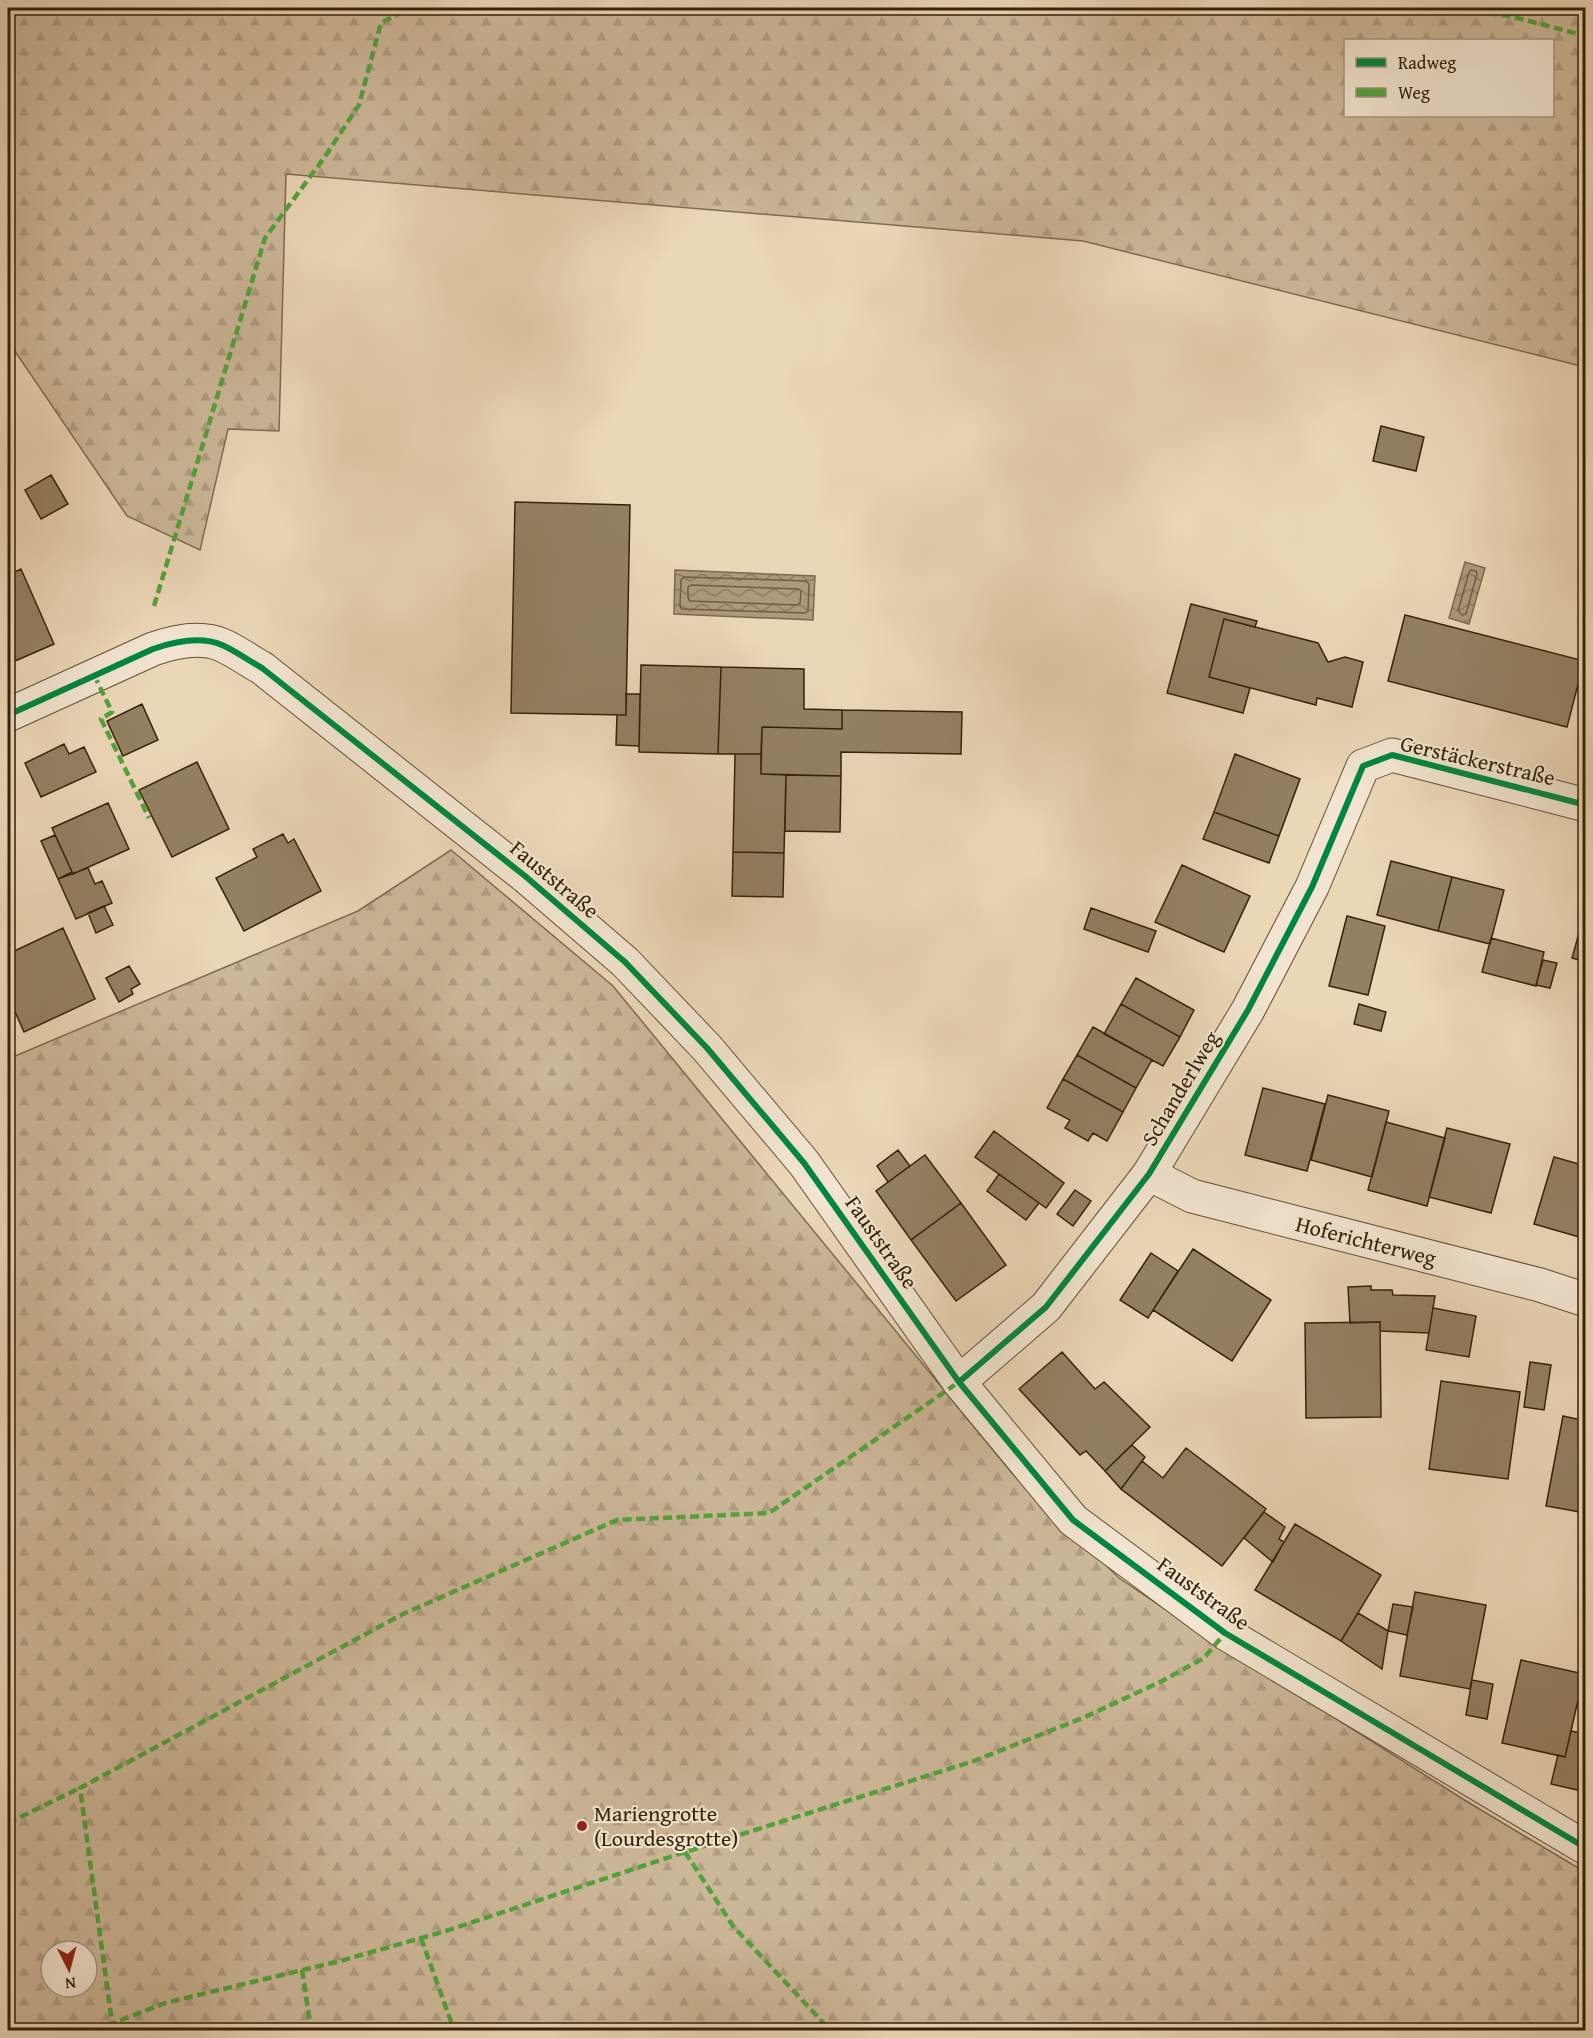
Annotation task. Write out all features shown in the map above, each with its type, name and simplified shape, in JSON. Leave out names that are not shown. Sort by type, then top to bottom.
[{"type":"street","name":"Fauststraße","points":[[8,715],[153,649],[169,644],[195,641],[220,644],[262,668],[525,876],[625,962],[707,1048],[804,1162],[959,1382],[1073,1520],[1225,1633],[1586,1848]]},
{"type":"street","name":"Gerstäckerstraße","points":[[1363,766],[1392,755],[1586,805]]},
{"type":"street","name":"Schanderlweg","points":[[959,1382],[1046,1307],[1149,1174],[1248,1010],[1312,887],[1363,766]]},
{"type":"street","name":"Hoferichterweg","points":[[1149,1174],[1192,1196],[1540,1285],[1586,1300]]},
{"type":"green space","points":[[8,8],[1585,8],[1585,367],[1083,241],[286,174],[279,431],[228,429],[200,550],[127,516],[8,341]]},
{"type":"green space","points":[[451,850],[613,986],[1012,1473],[1119,1578],[1199,1632],[1466,1801],[1585,1872],[1585,2030],[8,2030],[8,1059],[358,911]]},
{"type":"water","points":[[1465,562],[1485,568],[1469,624],[1449,618]]},
{"type":"water","points":[[675,570],[815,576],[813,620],[674,614]]},
{"type":"building","points":[[1381,426],[1424,437],[1416,471],[1373,461]]},
{"type":"building","points":[[51,475],[68,504],[41,519],[25,490]]},
{"type":"building","points":[[515,502],[630,505],[626,715],[511,713]]},
{"type":"building","points":[[21,569],[54,644],[8,664],[8,575]]},
{"type":"building","points":[[1191,604],[1257,621],[1255,627],[1224,619],[1209,677],[1250,688],[1243,713],[1167,693]]},
{"type":"building","points":[[1405,615],[1584,661],[1567,727],[1388,681]]},
{"type":"building","points":[[1224,619],[1318,643],[1328,662],[1345,657],[1363,662],[1352,707],[1317,698],[1316,705],[1209,677]]},
{"type":"building","points":[[641,665],[721,667],[718,754],[639,752]]},
{"type":"building","points":[[721,667],[804,669],[804,709],[842,710],[842,729],[762,727],[761,754],[718,754]]},
{"type":"building","points":[[626,694],[640,694],[639,746],[616,745],[617,715],[626,715]]},
{"type":"building","points":[[142,704],[158,740],[123,756],[107,721]]},
{"type":"building","points":[[842,710],[962,712],[961,754],[841,752],[841,776],[761,774],[762,727],[842,729]]},
{"type":"building","points":[[64,744],[69,754],[84,747],[96,772],[41,797],[25,763]]},
{"type":"building","points":[[735,754],[761,754],[761,774],[786,775],[784,853],[733,852]]},
{"type":"building","points":[[1235,754],[1300,779],[1279,836],[1214,812]]},
{"type":"building","points":[[197,762],[229,829],[172,857],[139,790]]},
{"type":"building","points":[[786,775],[841,776],[840,832],[785,831]]},
{"type":"building","points":[[108,803],[129,849],[73,874],[52,828]]},
{"type":"building","points":[[1214,812],[1279,836],[1269,863],[1203,839]]},
{"type":"building","points":[[283,834],[288,843],[294,839],[321,891],[244,931],[216,878],[257,857],[253,849]]},
{"type":"building","points":[[55,835],[72,872],[58,879],[41,841]]},
{"type":"building","points":[[733,852],[784,853],[783,897],[732,896]]},
{"type":"building","points":[[1391,861],[1452,877],[1438,931],[1377,915]]},
{"type":"building","points":[[1182,865],[1250,896],[1224,952],[1155,922]]},
{"type":"building","points":[[88,868],[95,884],[102,881],[112,903],[76,919],[58,879]]},
{"type":"building","points":[[1452,877],[1504,890],[1490,944],[1438,931]]},
{"type":"building","points":[[104,906],[113,925],[96,933],[88,913]]},
{"type":"building","points":[[1091,908],[1156,931],[1148,952],[1084,929]]},
{"type":"building","points":[[1586,908],[1586,962],[1572,958]]},
{"type":"building","points":[[1347,916],[1385,926],[1368,995],[1329,986]]},
{"type":"building","points":[[63,928],[95,999],[24,1032],[8,996],[8,954]]},
{"type":"building","points":[[1491,938],[1544,952],[1536,986],[1482,972]]},
{"type":"building","points":[[1543,960],[1557,963],[1550,988],[1536,985]]},
{"type":"building","points":[[129,966],[140,984],[131,989],[133,994],[119,1002],[106,978]]},
{"type":"building","points":[[1136,978],[1194,1010],[1180,1037],[1121,1004]]},
{"type":"building","points":[[1121,1004],[1180,1037],[1163,1066],[1104,1034]]},
{"type":"building","points":[[1359,1004],[1386,1012],[1381,1031],[1354,1024]]},
{"type":"building","points":[[1093,1027],[1152,1060],[1136,1088],[1077,1055]]},
{"type":"building","points":[[1077,1055],[1136,1088],[1123,1112],[1063,1079]]},
{"type":"building","points":[[1063,1079],[1123,1112],[1107,1141],[1093,1133],[1088,1141],[1065,1128],[1070,1120],[1047,1108]]},
{"type":"building","points":[[1263,1088],[1325,1104],[1307,1171],[1245,1155]]},
{"type":"building","points":[[1328,1095],[1389,1111],[1372,1177],[1311,1160]]},
{"type":"building","points":[[1386,1122],[1445,1138],[1427,1206],[1368,1190]]},
{"type":"building","points":[[1447,1128],[1510,1144],[1491,1213],[1429,1197]]},
{"type":"building","points":[[994,1131],[1064,1183],[1046,1208],[975,1157]]},
{"type":"building","points":[[898,1150],[910,1166],[888,1182],[877,1166]]},
{"type":"building","points":[[925,1155],[961,1203],[911,1240],[876,1191]]},
{"type":"building","points":[[1554,1157],[1586,1166],[1586,1239],[1534,1224]]},
{"type":"building","points":[[999,1174],[1039,1203],[1026,1220],[987,1191]]},
{"type":"building","points":[[1075,1190],[1091,1201],[1073,1226],[1057,1214]]},
{"type":"building","points":[[961,1203],[1006,1265],[956,1301],[911,1240]]},
{"type":"building","points":[[1193,1249],[1271,1300],[1232,1361],[1153,1310]]},
{"type":"building","points":[[1151,1253],[1178,1271],[1148,1318],[1120,1300]]},
{"type":"building","points":[[1371,1286],[1371,1290],[1392,1290],[1393,1295],[1435,1296],[1429,1333],[1380,1331],[1380,1322],[1350,1323],[1348,1287]]},
{"type":"building","points":[[1433,1308],[1476,1316],[1469,1357],[1426,1350]]},
{"type":"building","points":[[1380,1322],[1381,1417],[1306,1418],[1305,1323]]},
{"type":"building","points":[[1062,1352],[1095,1389],[1104,1382],[1150,1427],[1105,1471],[1086,1451],[1080,1455],[1019,1389]]},
{"type":"building","points":[[1530,1362],[1551,1365],[1544,1410],[1524,1407]]},
{"type":"building","points":[[1441,1381],[1520,1392],[1508,1479],[1429,1469]]},
{"type":"building","points":[[1563,1416],[1586,1421],[1586,1513],[1546,1506]]},
{"type":"building","points":[[1132,1445],[1145,1457],[1121,1489],[1105,1471]]},
{"type":"building","points":[[1186,1448],[1266,1509],[1222,1566],[1121,1489],[1142,1461],[1163,1478]]},
{"type":"building","points":[[1264,1512],[1285,1527],[1279,1539],[1284,1542],[1273,1562],[1244,1538]]},
{"type":"building","points":[[1295,1524],[1381,1575],[1341,1641],[1255,1590]]},
{"type":"building","points":[[1415,1592],[1486,1605],[1470,1689],[1400,1676]]},
{"type":"building","points":[[1393,1604],[1413,1607],[1407,1635],[1388,1631]]},
{"type":"building","points":[[1358,1613],[1388,1631],[1382,1669],[1341,1641]]},
{"type":"building","points":[[1521,1660],[1584,1674],[1565,1757],[1502,1743]]},
{"type":"building","points":[[1472,1680],[1493,1684],[1487,1719],[1466,1715]]},
{"type":"building","points":[[1571,1731],[1586,1734],[1586,1778],[1582,1791],[1551,1784],[1558,1755],[1565,1757]]},
{"type":"marked path","points":[[154,606],[265,238],[324,158],[359,105],[381,23],[410,8]]},
{"type":"marked path","points":[[1448,8],[1510,16],[1586,36]]},
{"type":"marked path","points":[[94,675],[112,712],[101,719],[149,818]]},
{"type":"marked path","points":[[113,2030],[80,1788],[403,1614],[617,1520],[769,1513],[959,1382]]},
{"type":"marked path","points":[[95,2030],[165,2003],[340,1961],[446,1931],[685,1852],[974,1761],[1085,1717],[1162,1681],[1204,1658],[1225,1633]]},
{"type":"marked path","points":[[8,1823],[80,1788]]},
{"type":"marked path","points":[[685,1852],[733,1926],[830,2030]]},
{"type":"marked path","points":[[421,1938],[454,2030]]},
{"type":"marked path","points":[[302,1970],[311,2030]]},
{"type":"cycle path","points":[[8,715],[153,649],[178,642],[196,640],[214,642],[262,668],[525,876],[625,962],[707,1048],[804,1163],[959,1382],[1073,1520],[1225,1633],[1586,1848]]},
{"type":"cycle path","points":[[959,1382],[1046,1307],[1149,1174],[1248,1010],[1312,887],[1363,766],[1392,755],[1586,805]]},
{"type":"place","name":"Mariengrotte (Lourdesgrotte)","points":[[582,1826]]}]
